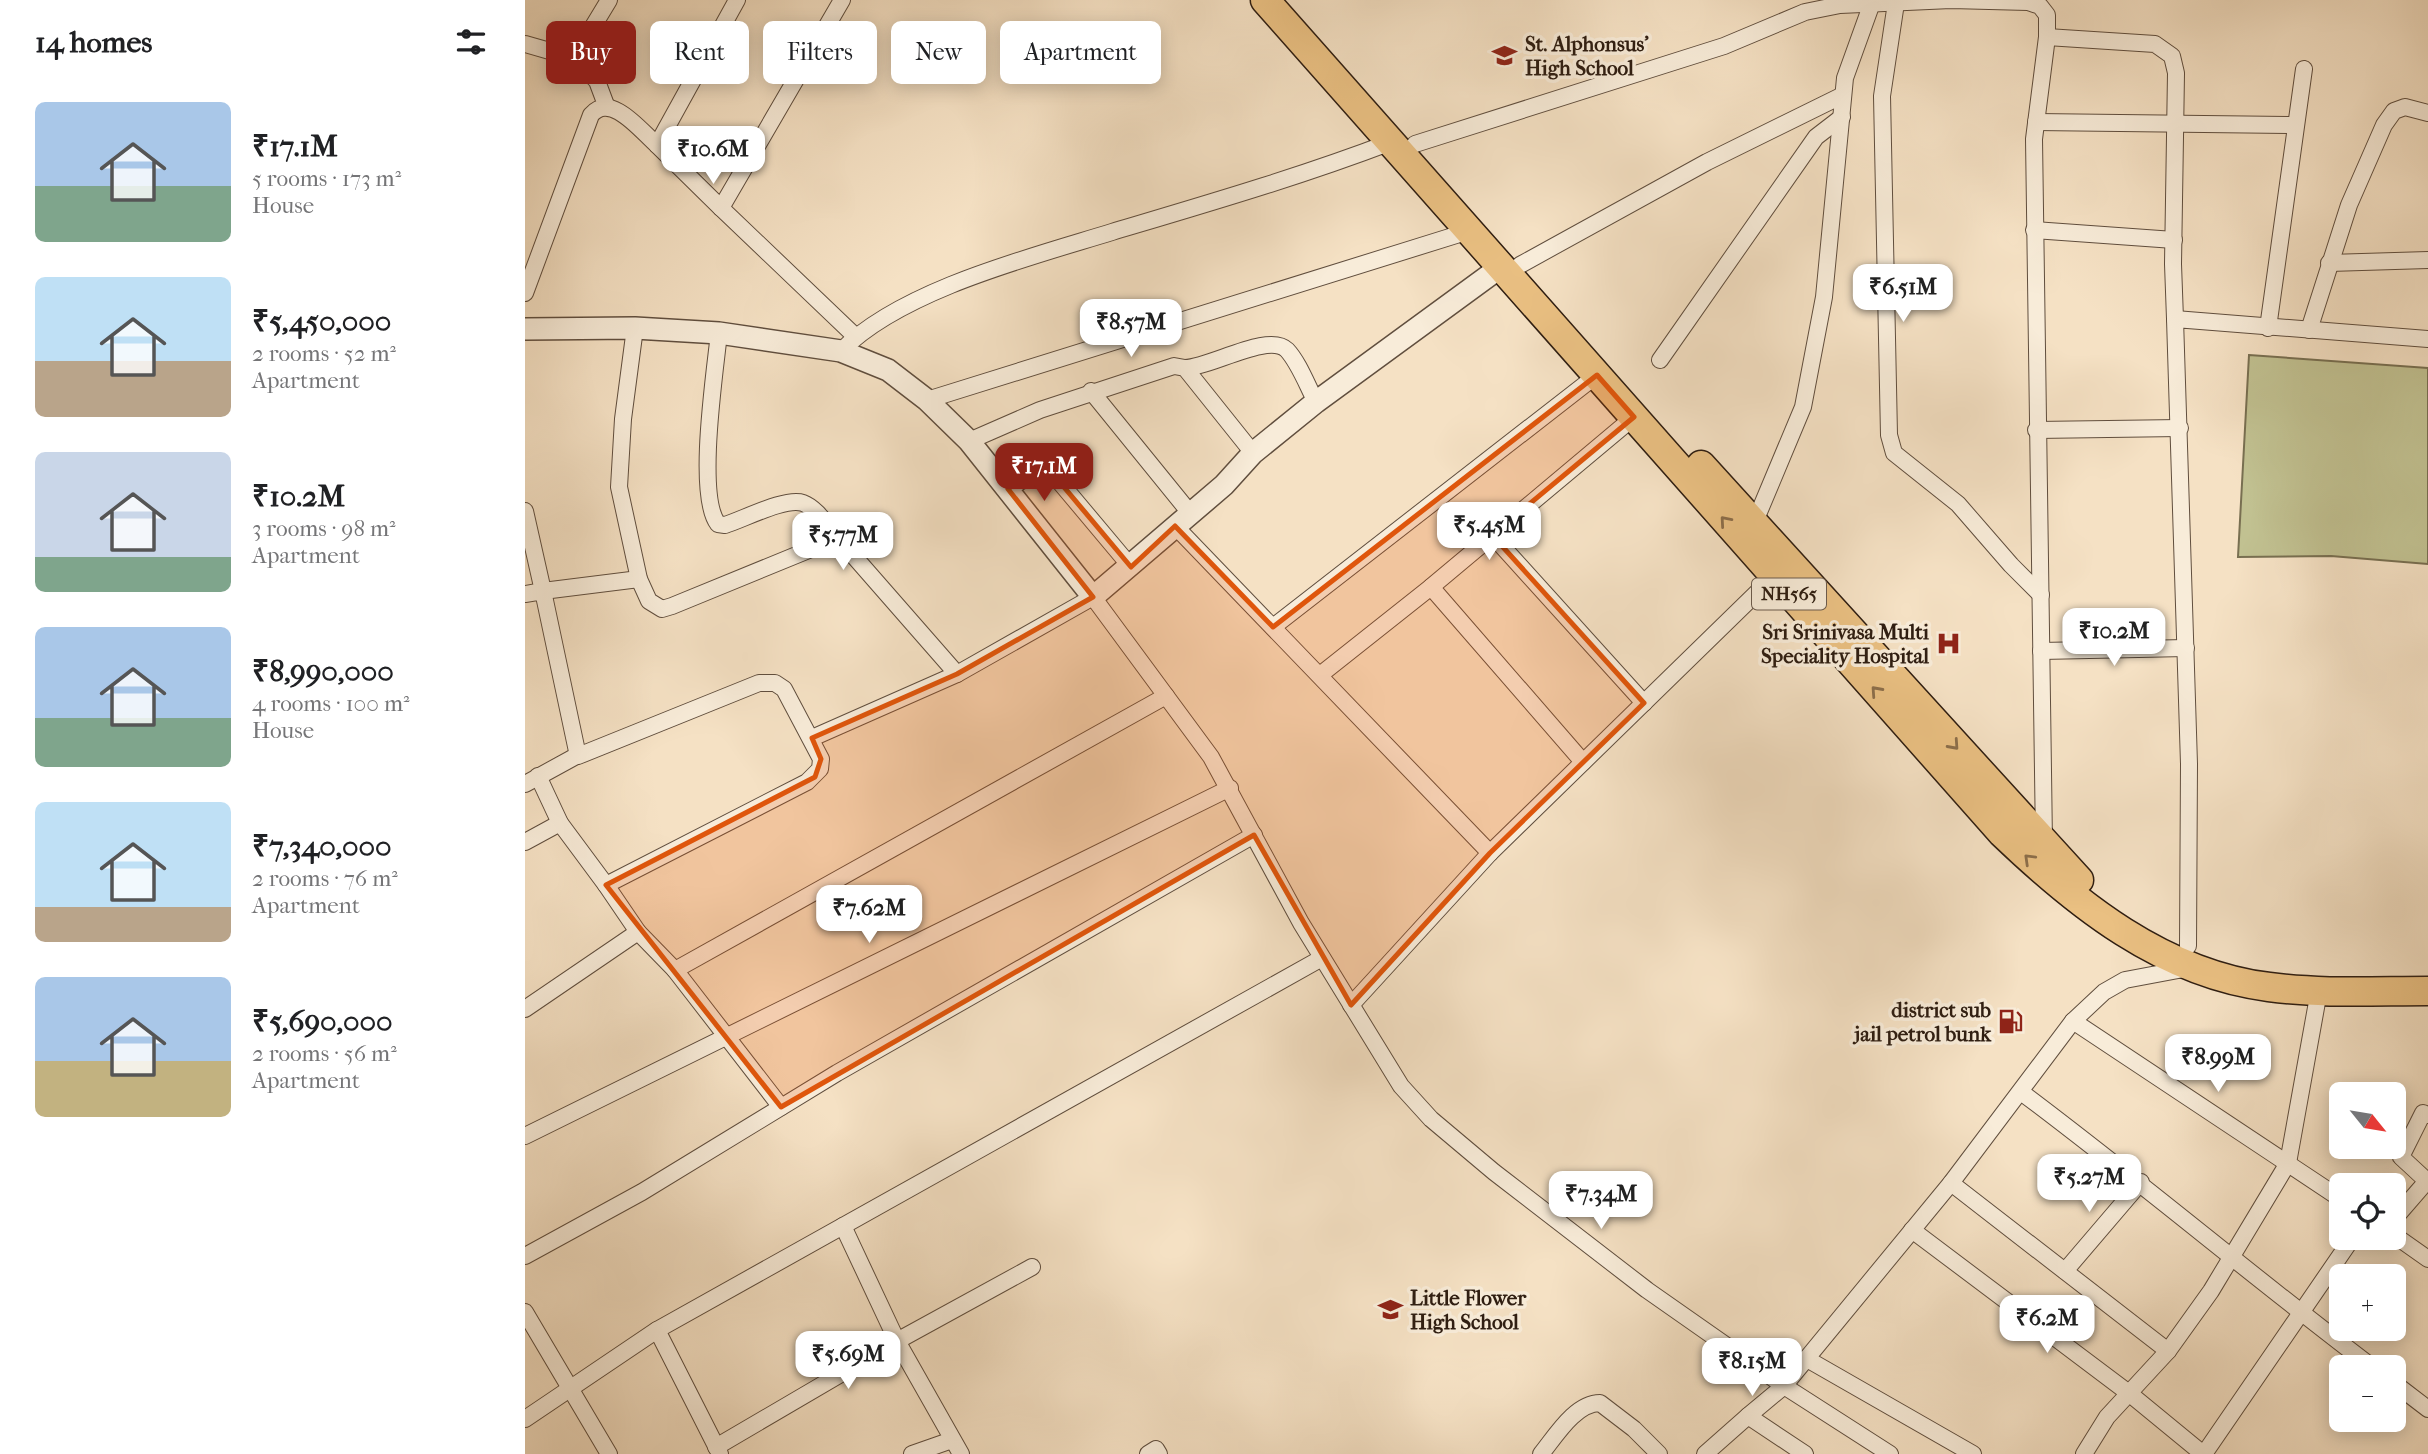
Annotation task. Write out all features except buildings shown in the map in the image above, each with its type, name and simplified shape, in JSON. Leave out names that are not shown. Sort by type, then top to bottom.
[{"type":"highway","name":"NH565","points":[[1265,0],[1403,143],[1511,266],[1754,524],[2044,844],[2098,895],[2223,978],[2268,987],[2319,991],[2428,991]]},
{"type":"highway","name":"NH565","points":[[1288,0],[1403,143],[1469,231],[1511,266],[1597,375],[1773,577],[2002,833],[2086,908],[2130,936],[2191,957],[2230,961],[2272,971],[2428,974]]},
{"type":"street","points":[[596,21],[609,0]]},
{"type":"street","points":[[657,145],[737,0]]},
{"type":"street","points":[[721,208],[842,0]]},
{"type":"street","points":[[525,329],[635,328],[848,344],[918,301],[994,268],[1724,46],[1831,3],[2028,2],[2040,6],[2047,15],[2047,37],[2036,122],[2034,230],[2044,844]]},
{"type":"street","points":[[1754,524],[1803,407],[1824,297],[1845,78],[1872,3]]},
{"type":"street","points":[[1896,3],[1882,96],[1889,435],[1894,453],[1958,504],[2011,565],[2041,594]]},
{"type":"street","points":[[1705,1454],[1784,1386],[1807,1359],[1951,1183],[2073,1021],[2104,992],[2125,980],[2191,957],[2186,648],[2175,319],[2176,73],[2172,56],[2166,49],[2155,44],[2047,37]]},
{"type":"street","points":[[525,44],[546,50]]},
{"type":"street","points":[[2268,328],[2294,125],[2304,69]]},
{"type":"street","points":[[598,84],[606,105]]},
{"type":"street","points":[[812,738],[957,674],[1093,597],[1224,485],[1253,453],[1316,402],[1511,266],[1707,162],[1843,95]]},
{"type":"street","points":[[525,293],[591,115],[598,107],[606,105],[616,110],[657,145],[721,208],[848,344],[927,400],[969,441],[1093,597],[1230,788],[1322,958],[1401,1086],[1431,1119],[1647,1290],[1784,1386],[1890,1454]]},
{"type":"street","points":[[2309,330],[2349,205],[2384,125],[2393,111],[2405,107],[2428,113]]},
{"type":"street","points":[[1660,360],[1816,137],[1842,117]]},
{"type":"street","points":[[2036,122],[2294,125]]},
{"type":"street","points":[[2034,230],[2174,240]]},
{"type":"street","points":[[927,400],[1469,231]]},
{"type":"street","points":[[2329,263],[2428,260]]},
{"type":"street","points":[[2175,319],[2428,339]]},
{"type":"street","points":[[635,328],[623,419],[619,487],[639,579],[649,601],[662,609],[838,538]]},
{"type":"street","points":[[719,333],[708,454],[708,491],[713,518],[718,524],[725,526],[789,502],[802,502],[812,508],[957,674]]},
{"type":"street","points":[[969,441],[1091,391],[1166,367],[1200,368],[1269,342],[1281,345],[1289,352],[1316,402]]},
{"type":"street","points":[[1185,368],[1253,453]]},
{"type":"street","points":[[1273,627],[1597,375]]},
{"type":"street","points":[[1091,391],[1183,519],[1273,627],[1490,853]]},
{"type":"street","points":[[1320,676],[1634,417]]},
{"type":"street","points":[[2036,430],[2180,428]]},
{"type":"street","points":[[1008,489],[1038,471],[1053,474],[1131,567]]},
{"type":"street","points":[[525,511],[578,755]]},
{"type":"street","points":[[1492,535],[1644,703]]},
{"type":"street","points":[[1351,1005],[1490,853],[1773,577]]},
{"type":"street","points":[[525,594],[639,579]]},
{"type":"street","points":[[1431,587],[1583,762]]},
{"type":"street","points":[[2041,652],[2186,648]]},
{"type":"street","points":[[605,885],[815,777],[821,759],[784,689],[775,683],[758,683],[578,755],[532,780],[560,823],[638,932],[675,970],[781,1107]]},
{"type":"street","points":[[675,970],[1166,696]]},
{"type":"street","points":[[525,1136],[1230,788]]},
{"type":"street","points":[[525,842],[560,823]]},
{"type":"street","points":[[525,1255],[642,1192],[781,1107],[1254,835]]},
{"type":"street","points":[[525,1009],[638,932]]},
{"type":"street","points":[[525,1419],[657,1330],[1322,958]]},
{"type":"street","points":[[2084,1454],[2107,1417],[2168,1350],[2231,1258],[2288,1163],[2319,991]]},
{"type":"street","points":[[2073,1021],[2329,1191]]},
{"type":"street","points":[[2021,1092],[2141,1182],[2231,1258],[2356,1355]]},
{"type":"street","points":[[2406,1205],[2427,1181],[2401,1157],[2423,1113],[2428,1115]]},
{"type":"street","points":[[2065,1270],[2141,1182]]},
{"type":"street","points":[[1951,1183],[2168,1350]]},
{"type":"street","points":[[843,1226],[897,1341],[956,1447],[912,1454]]},
{"type":"street","points":[[1912,1230],[2130,1394],[2204,1454],[2344,1250]]},
{"type":"street","points":[[2406,1243],[2428,1259]]},
{"type":"street","points":[[657,1330],[718,1451],[897,1341],[1033,1267]]},
{"type":"street","points":[[525,1312],[609,1454]]},
{"type":"street","points":[[1807,1359],[1973,1454]]},
{"type":"street","points":[[2406,1392],[2428,1409]]},
{"type":"street","points":[[1541,1454],[1567,1423],[1594,1403],[1600,1403],[1634,1429],[1659,1454]]},
{"type":"street","points":[[1748,1416],[1805,1454]]},
{"type":"street","points":[[1148,1454],[1156,1449],[1159,1454]]},
{"type":"highlighted area","points":[[1597,375],[1634,417],[1492,535],[1644,703],[1490,853],[1351,1005],[1254,835],[781,1107],[606,885],[815,777],[821,759],[812,738],[957,674],[1093,597],[1008,489],[1028,475],[1053,474],[1131,567],[1175,526],[1273,627]]},
{"type":"green space","points":[[2249,355],[2428,368],[2428,564],[2331,556],[2238,557]]},
{"type":"place","name":"St. Alphonsus' High School","points":[[1505,56]]},
{"type":"place","name":"Sri Srinivasa Multi Speciality Hospital","points":[[1949,644]]},
{"type":"place","name":"district sub jail petrol bunk","points":[[2011,1022]]},
{"type":"place","name":"Little Flower High School","points":[[1390,1310]]}]
